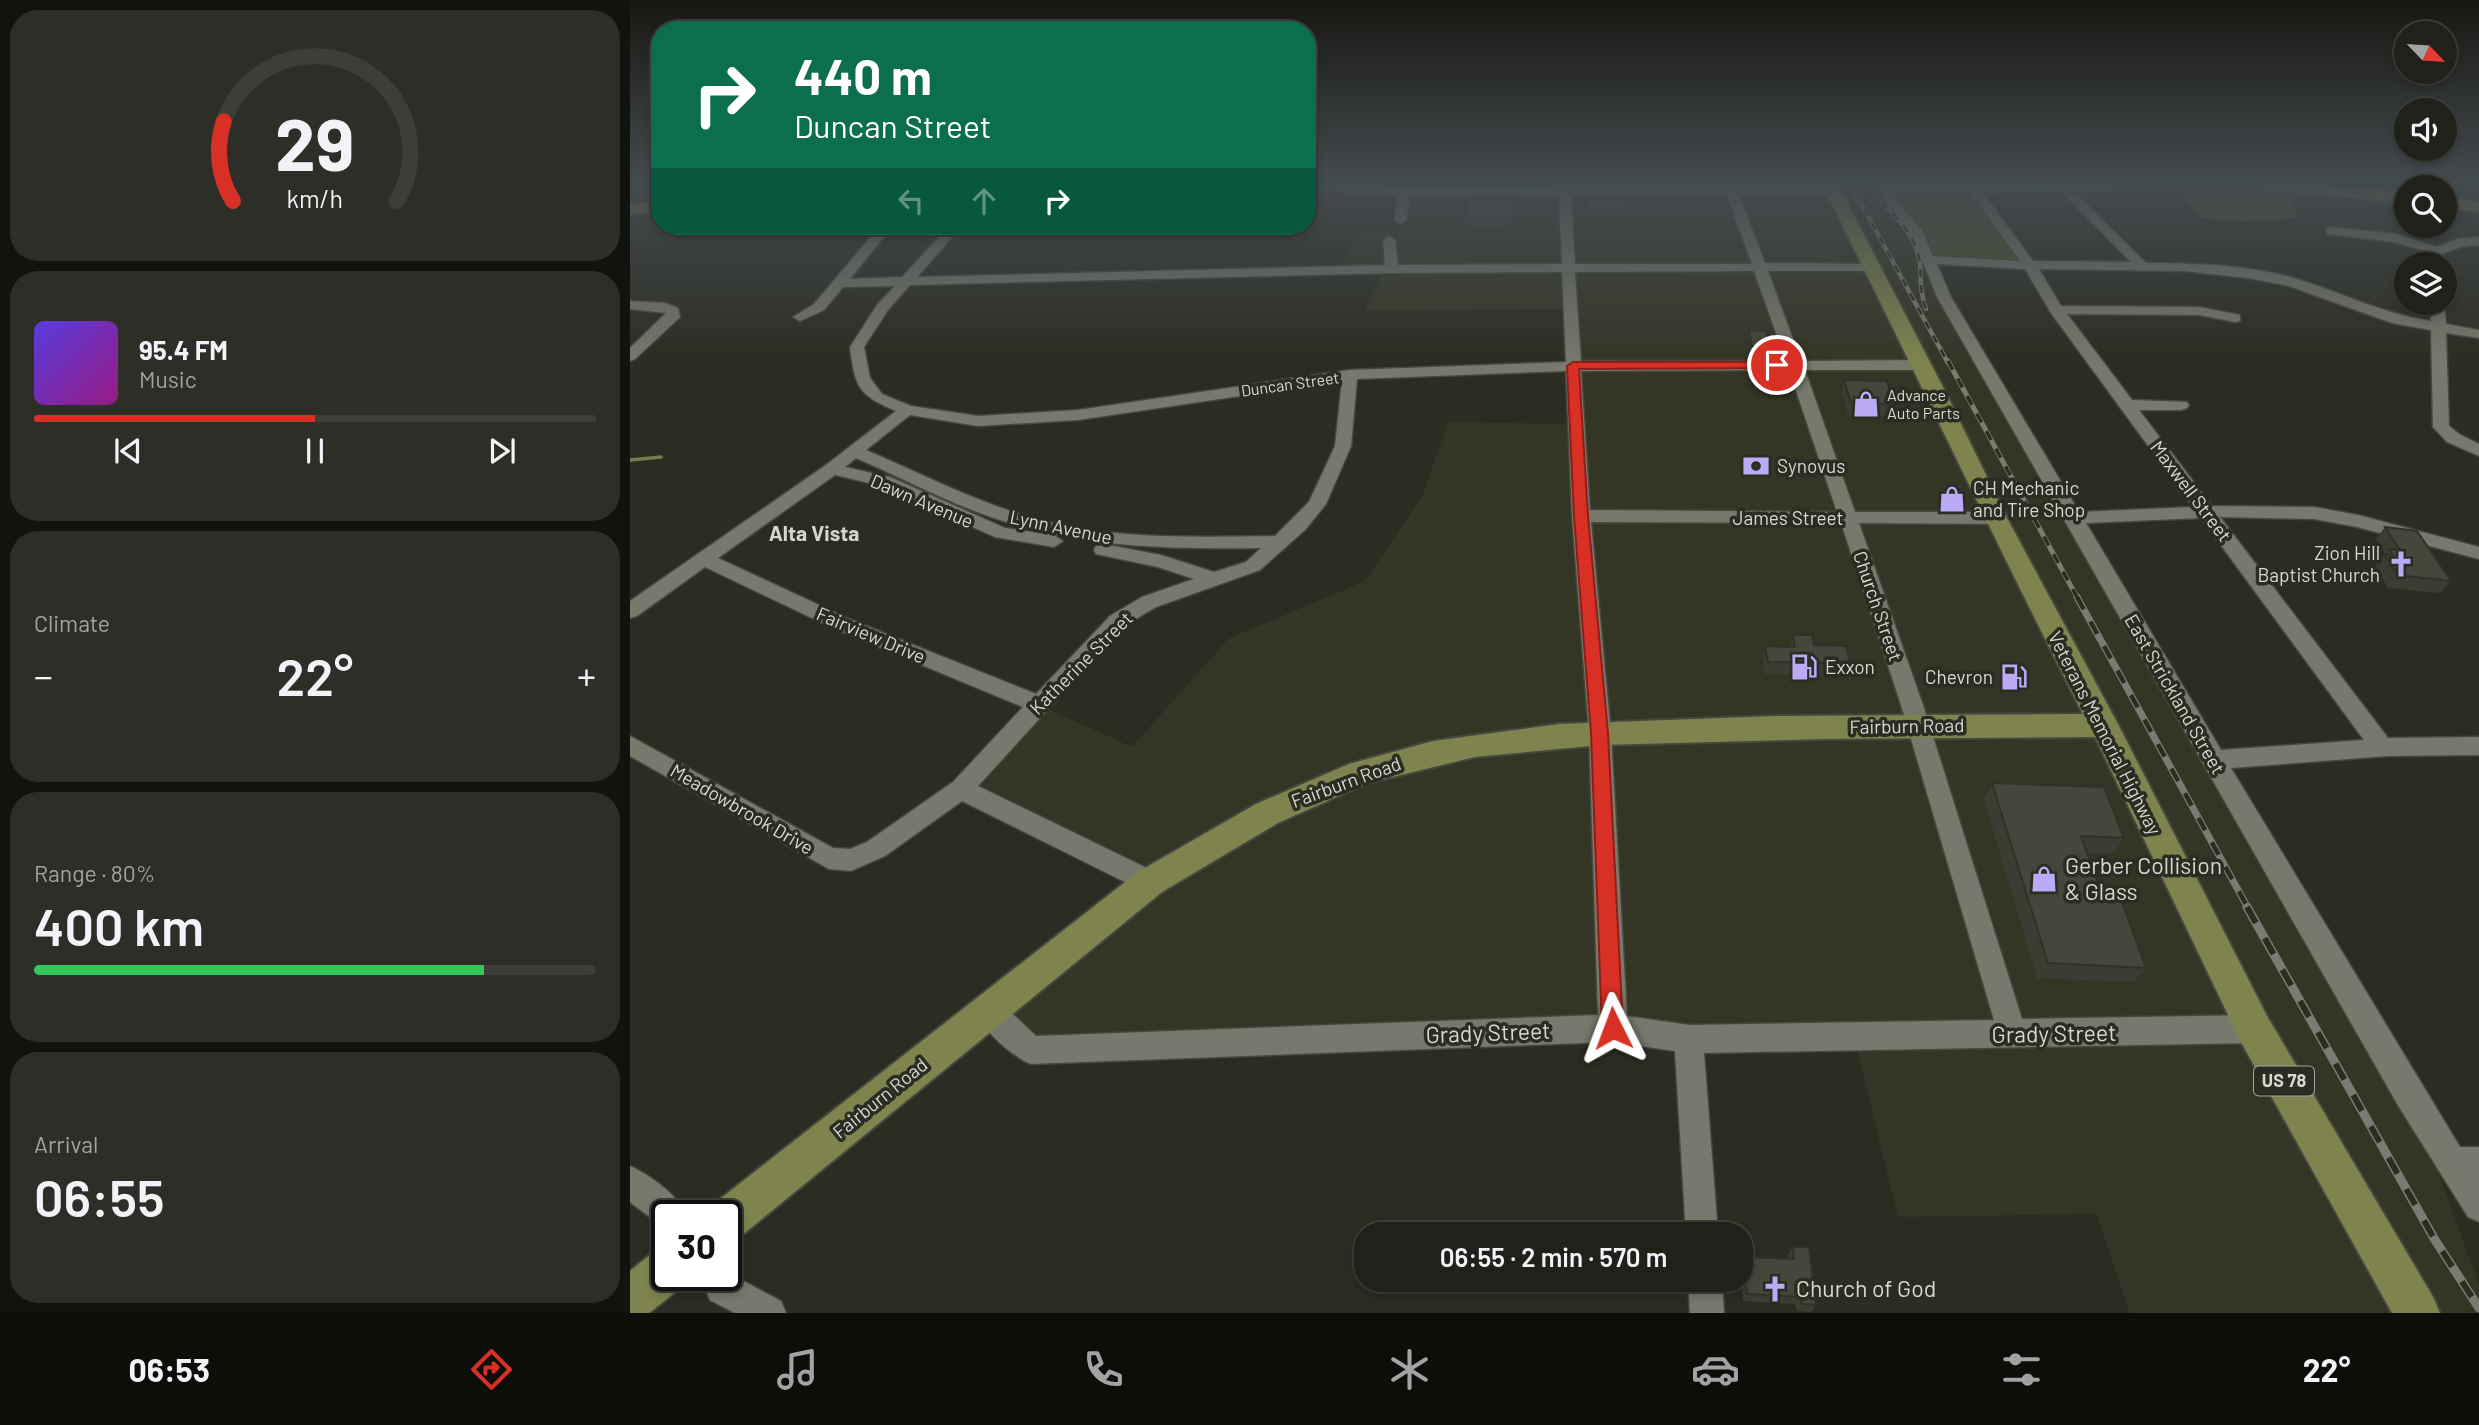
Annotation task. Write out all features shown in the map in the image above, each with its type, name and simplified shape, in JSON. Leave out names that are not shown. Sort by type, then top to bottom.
[{"type":"main road","name":"Veterans Memorial Highway","points":[[1859,242],[2254,1029],[2417,1313]]},
{"type":"main road","name":"Fairburn Road","points":[[742,1209],[1150,882],[1220,839],[1280,807],[1391,763],[1519,739],[1600,733],[1918,724],[2104,726]]},
{"type":"main road","points":[[630,1300],[651,1283]]},
{"type":"street","points":[[800,317],[819,307],[873,242]]},
{"type":"street","name":"Duncan Street","points":[[941,242],[882,309],[857,347],[862,379],[876,397],[907,410],[978,421],[1078,415],[1350,375],[1573,366],[1921,365]]},
{"type":"street","points":[[1388,242],[1392,269]]},
{"type":"street","points":[[1566,242],[1581,516],[1600,733],[1613,1028]]},
{"type":"street","name":"Church Street","points":[[1751,242],[1918,724],[2013,1035]]},
{"type":"street","name":"East Strickland Street","points":[[1921,242],[1944,297],[2213,760],[2465,1163],[2479,1206]]},
{"type":"street","name":"Maxwell Street","points":[[2012,242],[2056,310],[2382,747]]},
{"type":"street","points":[[2118,242],[2143,267]]},
{"type":"street","points":[[2403,242],[2423,252]]},
{"type":"street","points":[[2445,252],[2458,243],[2466,242]]},
{"type":"street","points":[[1928,259],[2030,266],[2206,269],[2292,282],[2397,320],[2479,334]]},
{"type":"street","points":[[838,284],[1392,269],[1871,267]]},
{"type":"street","points":[[630,305],[665,307],[673,312],[673,317],[630,356]]},
{"type":"street","points":[[2056,310],[2199,311],[2235,318]]},
{"type":"street","points":[[2438,315],[2437,385],[2441,426],[2445,432],[2479,450]]},
{"type":"street","name":"Katherine Street","points":[[961,789],[1037,704],[1117,621],[1164,596],[1254,566],[1317,505],[1343,446],[1350,375]]},
{"type":"street","points":[[2127,405],[2181,405]]},
{"type":"street","points":[[630,611],[856,452],[907,410]]},
{"type":"street","name":"Lynn Avenue","points":[[856,452],[1008,517],[1062,530],[1170,544],[1279,542]]},
{"type":"street","name":"Dawn Avenue","points":[[832,469],[884,481],[1002,533],[1161,561],[1216,580]]},
{"type":"street","points":[[2073,518],[2208,514],[2248,510],[2314,513],[2358,521],[2479,553]]},
{"type":"street","name":"James Street","points":[[1581,516],[1995,518]]},
{"type":"street","name":"Fairview Drive","points":[[706,560],[842,624],[1037,704]]},
{"type":"street","name":"Meadowbrook Drive","points":[[630,745],[829,858],[852,860],[876,849],[961,789]]},
{"type":"street","points":[[2213,760],[2382,747],[2479,746]]},
{"type":"street","points":[[961,789],[1150,882]]},
{"type":"street","name":"Grady Street","points":[[988,1010],[1031,1050],[1613,1028],[1689,1039],[2254,1029]]},
{"type":"street","points":[[1689,1039],[1701,1222]]},
{"type":"street","points":[[630,1182],[652,1200]]},
{"type":"street","points":[[728,1291],[769,1313]]},
{"type":"street","points":[[1706,1292],[1707,1313]]},
{"type":"shaded area","points":[[1354,242],[1918,242],[1928,259],[1924,271],[2294,927],[2436,1166],[2479,1285],[2479,1313],[2130,1313],[2097,1214],[1898,1217],[1857,1049],[1689,1039],[1031,1050],[988,1010],[1150,882],[961,789],[1037,704],[1132,747],[1228,639],[1365,581],[1423,495],[1448,422],[1576,424],[1570,309],[1364,311],[1385,270],[1340,271]]},
{"type":"green space","points":[[1928,242],[2005,242],[2021,264],[1940,257],[1932,253]]},
{"type":"building","points":[[1749,330],[1766,331],[1770,346],[1752,346]]},
{"type":"building","points":[[1844,380],[1887,381],[1895,404],[1851,403]]},
{"type":"building","points":[[2385,527],[2417,531],[2451,581],[2398,575],[2384,554],[2393,555],[2389,549],[2400,550]]},
{"type":"building","points":[[1793,635],[1812,635],[1814,645],[1846,646],[1850,663],[1768,662],[1765,646],[1795,647]]},
{"type":"building","name":"Gerber Collision & Glass","points":[[1992,783],[2104,787],[2124,838],[2081,836],[2100,888],[2117,888],[2146,968],[2048,963]]},
{"type":"building","name":"Church of God","points":[[1793,1247],[1809,1247],[1816,1305],[1802,1304],[1800,1297],[1747,1294],[1753,1292],[1753,1257],[1794,1259]]},
{"type":"waterway","points":[[630,460],[661,457]]},
{"type":"railway","points":[[1882,242],[1948,363]]},
{"type":"railway","points":[[1913,242],[1920,264],[1926,309]]},
{"type":"railway","points":[[1948,361],[2078,599]]},
{"type":"railway","points":[[2077,597],[2248,908]]},
{"type":"railway","points":[[2247,907],[2435,1240],[2479,1308]]},
{"type":"place","name":"Advance Auto Parts","points":[[1866,404]]},
{"type":"place","name":"Synovus","points":[[1756,466]]},
{"type":"place","name":"CH Mechanic and Tire Shop","points":[[1952,499]]},
{"type":"place","name":"Zion Hill Baptist Church","points":[[2401,564]]},
{"type":"place","name":"Exxon","points":[[1804,667]]},
{"type":"place","name":"Chevron","points":[[2014,677]]},
{"type":"place","name":"Gerber Collision & Glass","points":[[2044,879]]},
{"type":"place","name":"Church of God","points":[[1775,1289]]},
{"type":"district","name":"Alta Vista","points":[[814,534]]},
{"type":"route","points":[[1613,1028],[1600,733],[1581,516],[1573,366],[1777,365]]}]
